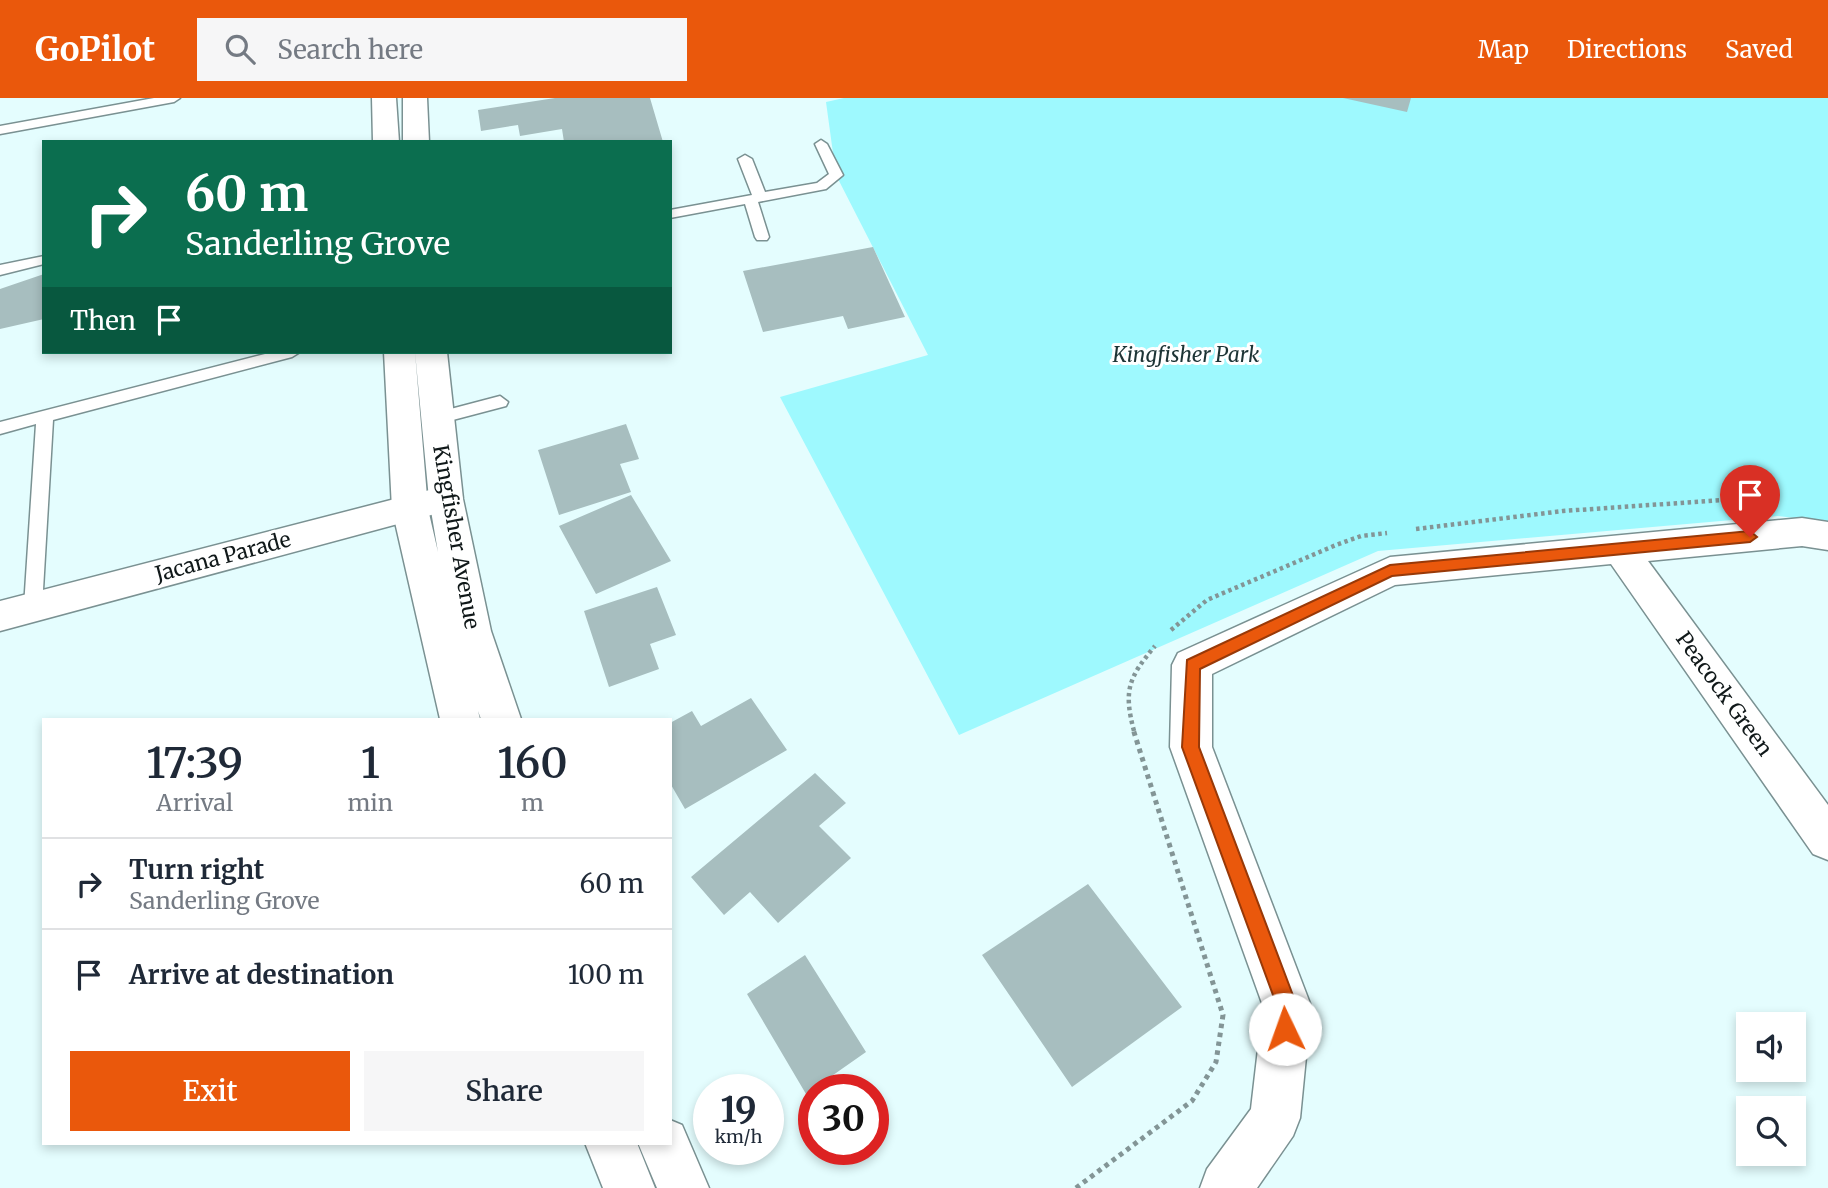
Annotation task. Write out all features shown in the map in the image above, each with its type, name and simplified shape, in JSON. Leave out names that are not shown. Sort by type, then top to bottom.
[{"type":"street","points":[[384,98],[386,140]]},
{"type":"street","points":[[415,98],[416,140]]},
{"type":"street","name":"Kingfisher Avenue","points":[[400,354],[446,499],[472,631],[501,718]]},
{"type":"street","name":"Kingfisher Avenue","points":[[431,354],[410,509],[460,718]]},
{"type":"street","name":"Jacana Parade","points":[[17,611],[446,499]]},
{"type":"street","points":[[1226,1188],[1275,1118],[1287,1006],[1191,747],[1192,665],[1390,570],[1802,532],[1828,536]]},
{"type":"street","name":"Peacock Green","points":[[1619,548],[1828,840]]},
{"type":"street","points":[[612,1145],[629,1188]]},
{"type":"street","points":[[665,1145],[683,1188]]},
{"type":"lane","points":[[0,130],[174,98]]},
{"type":"lane","points":[[672,214],[821,186],[836,175],[821,144]]},
{"type":"lane","points":[[745,159],[762,237]]},
{"type":"lane","points":[[0,270],[42,260]]},
{"type":"lane","points":[[0,428],[284,354]]},
{"type":"lane","points":[[420,422],[500,402]]},
{"type":"lane","points":[[17,611],[45,416]]},
{"type":"path","points":[[1402,531],[1563,511],[1726,498],[1752,501]]},
{"type":"path","points":[[1169,632],[1207,600],[1336,545],[1361,536],[1388,533]]},
{"type":"path","points":[[1076,1188],[1192,1101],[1216,1062],[1223,1015],[1143,768],[1128,709],[1133,673],[1159,640]]},
{"type":"green space","name":"Kingfisher Park","points":[[844,98],[1828,98],[1828,522],[1778,516],[1378,551],[959,735],[780,397],[928,355],[836,175],[826,102]]},
{"type":"building","points":[[555,98],[650,98],[662,140],[564,140],[562,129],[520,136],[518,125],[481,131],[478,110]]},
{"type":"building","points":[[1343,98],[1411,98],[1407,112]]},
{"type":"building","points":[[873,247],[905,317],[848,329],[843,316],[763,332],[743,271]]},
{"type":"building","points":[[42,275],[42,319],[0,329],[0,289]]},
{"type":"building","points":[[626,424],[639,459],[620,464],[631,492],[559,515],[538,450]]},
{"type":"building","points":[[631,495],[671,561],[596,594],[559,526]]},
{"type":"building","points":[[657,587],[676,635],[650,644],[659,669],[609,687],[584,611]]},
{"type":"building","points":[[751,698],[787,750],[685,809],[672,786],[672,722],[692,711],[701,726]]},
{"type":"building","points":[[815,773],[846,803],[819,826],[851,858],[778,923],[750,892],[724,915],[691,877]]},
{"type":"building","points":[[1088,884],[1182,1007],[1072,1087],[982,955]]},
{"type":"building","points":[[805,955],[866,1052],[835,1074],[798,1074],[798,1080],[747,994]]},
{"type":"route","points":[[1285,1029],[1287,1006],[1191,747],[1192,665],[1390,570],[1750,537]]}]
